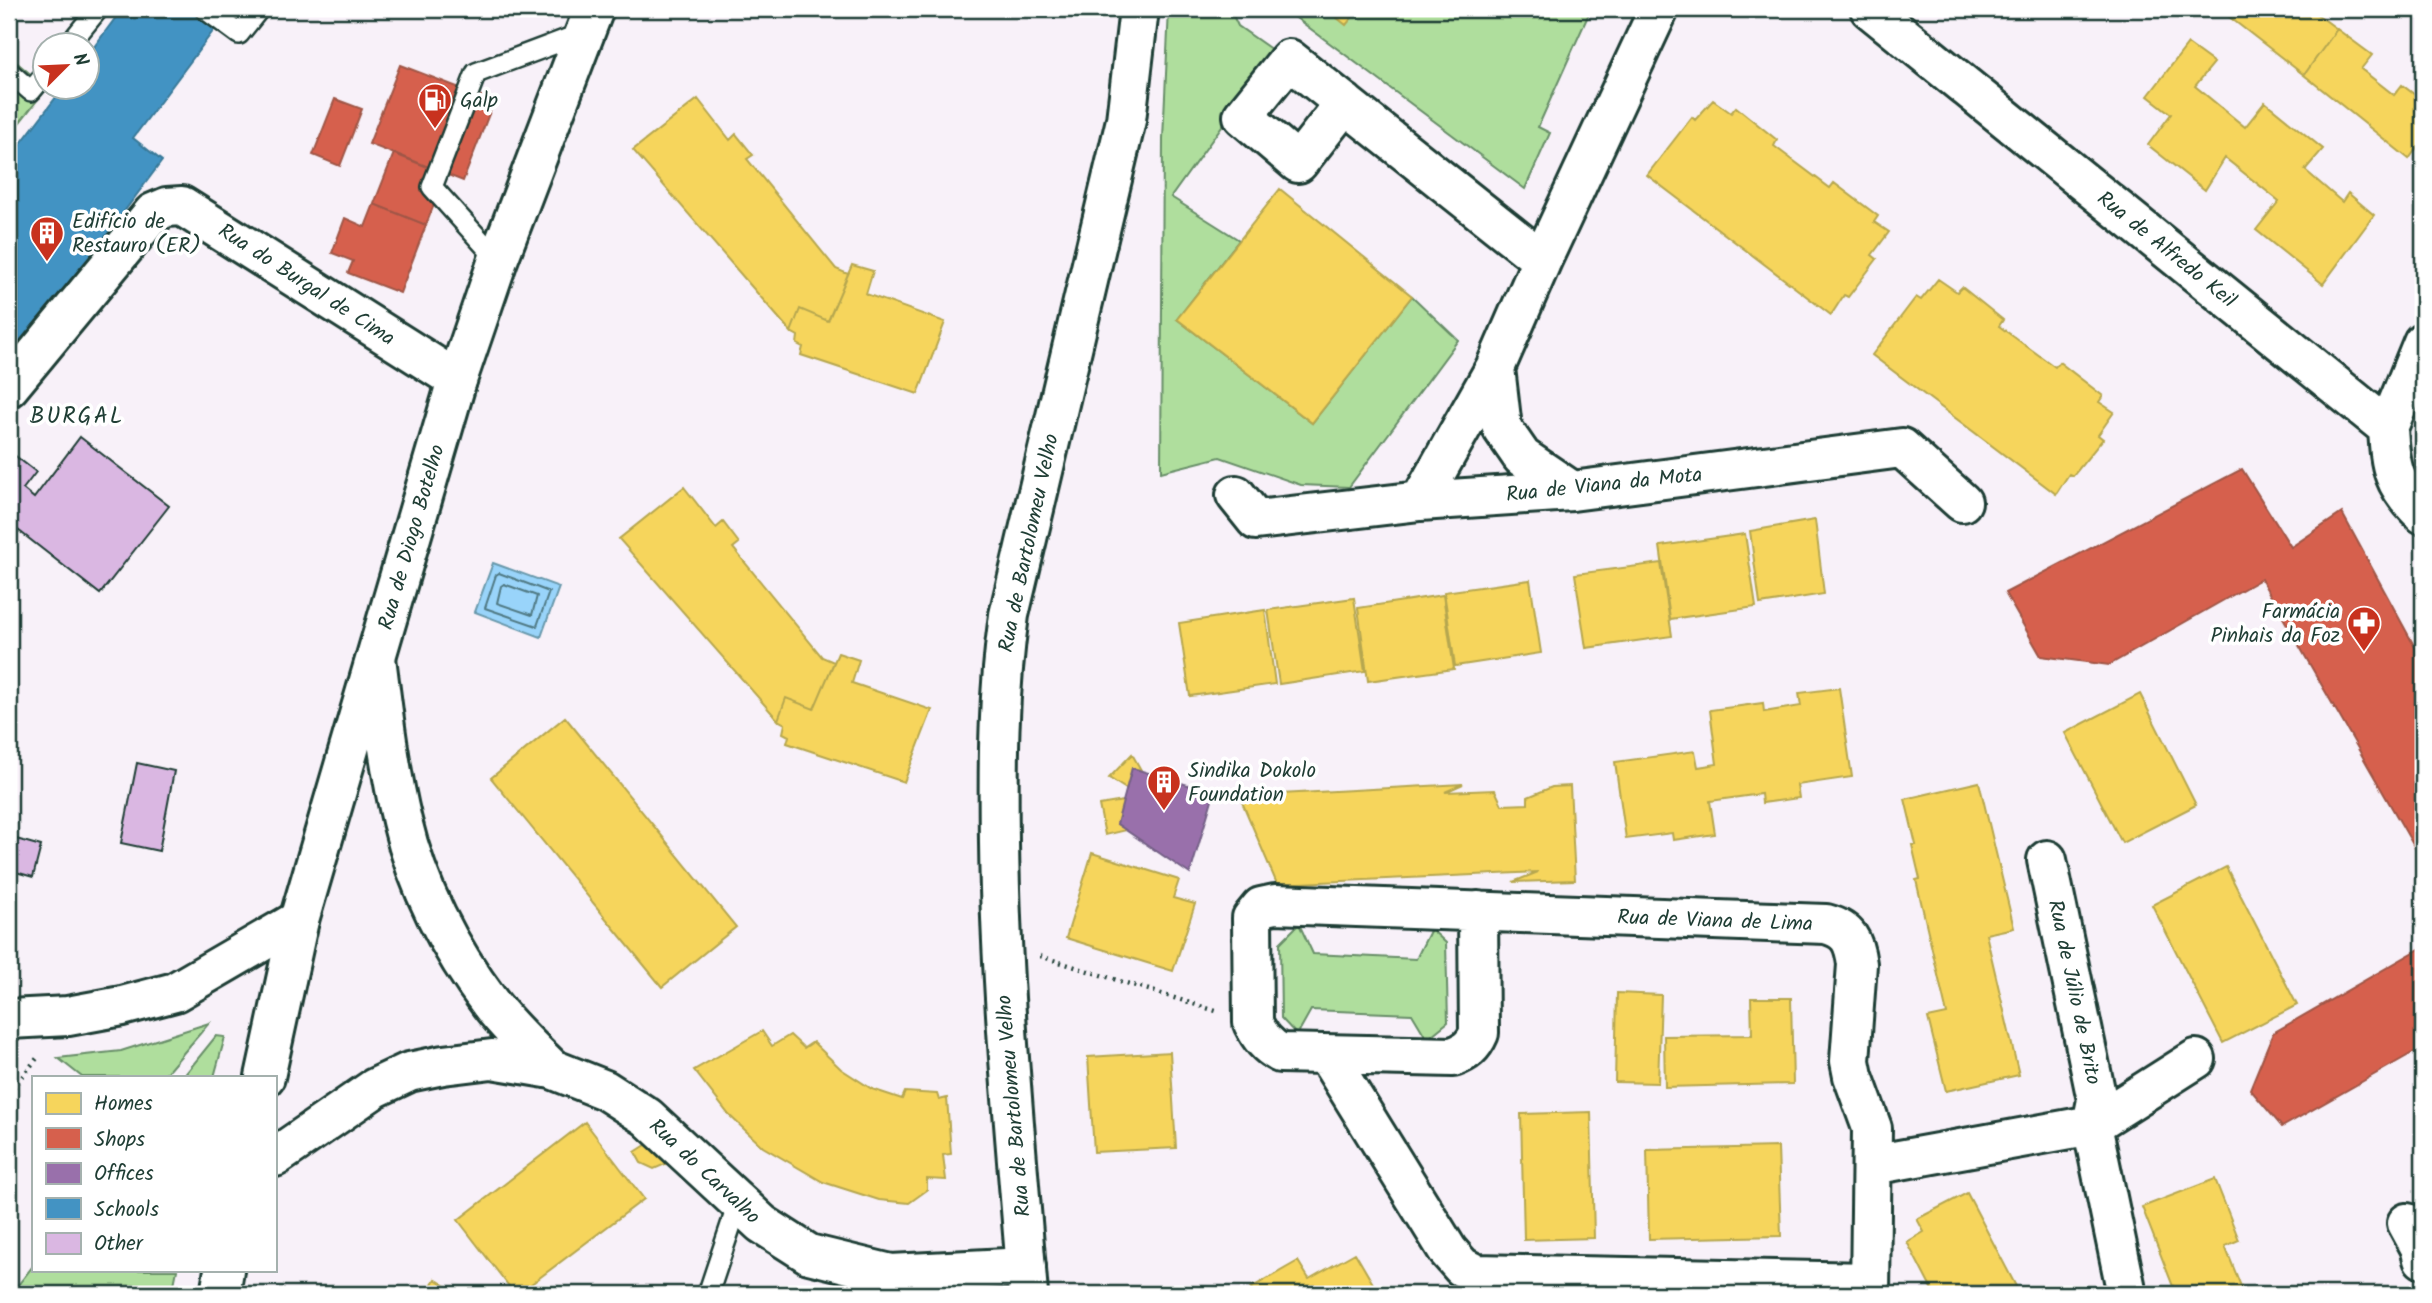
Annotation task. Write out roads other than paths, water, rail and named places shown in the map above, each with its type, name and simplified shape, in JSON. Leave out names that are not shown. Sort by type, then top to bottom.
[{"type":"street","name":"Rua de Bartolomeu Velho","points":[[1027,1281],[1000,943],[998,731],[1001,677],[1009,615],[1126,120],[1139,9]]},
{"type":"street","points":[[1420,501],[1495,368],[1542,260],[1659,9]]},
{"type":"street","name":"Rua de Alfredo Keil","points":[[1870,9],[2388,428]]},
{"type":"street","name":"Rua de Diogo Botelho","points":[[265,1076],[299,920],[457,380],[498,260],[588,21]]},
{"type":"street","points":[[1345,103],[1542,260]]},
{"type":"street","name":"Rua do Burgal de Cima","points":[[9,387],[153,213],[167,207],[181,206],[457,380]]},
{"type":"street","points":[[2423,342],[2388,428],[2390,463],[2405,497],[2423,514]]},
{"type":"street","points":[[1495,368],[1502,429],[1522,457],[1572,491]]},
{"type":"street","name":"Rua de Viana da Mota","points":[[1236,495],[1256,520],[1420,501],[1572,491],[1902,447],[1962,502]]},
{"type":"street","name":"Rua do Carvalho","points":[[376,658],[389,754],[402,822],[425,890],[452,945],[491,1005],[552,1069]]},
{"type":"street","name":"Rua de Júlio de Brito","points":[[2047,860],[2097,1100],[2092,1125],[2127,1294]]},
{"type":"street","name":"Rua de Viana de Lima","points":[[1275,904],[1478,911],[1826,924],[1840,927],[1849,936],[1855,950],[1857,964],[1850,1061],[1872,1128],[1870,1288],[1476,1274],[1461,1267],[1448,1251],[1327,1055],[1280,1053],[1269,1047],[1253,1023],[1252,918],[1261,907],[1275,904]]},
{"type":"street","points":[[1327,1055],[1453,1057],[1474,1045],[1479,1033],[1478,911]]},
{"type":"street","points":[[9,1019],[68,1016],[175,992],[299,920]]},
{"type":"street","name":"Rua do Carvalho","points":[[276,1156],[375,1088],[409,1072],[492,1059],[552,1069],[605,1090],[647,1116],[688,1153],[738,1205],[809,1254],[891,1274],[1027,1281]]},
{"type":"street","name":"Rua de Júlio de Brito","points":[[1872,1165],[2092,1125],[2196,1059]]},
{"type":"street","points":[[2407,1223],[2420,1247],[2423,1259]]},
{"type":"street","points":[[220,1294],[224,1272]]},
{"type":"lane","points":[[79,32],[98,9]]},
{"type":"lane","points":[[205,9],[239,34],[259,9]]},
{"type":"lane","points":[[498,260],[432,187],[476,73],[588,21]]},
{"type":"lane","points":[[9,72],[32,90]]},
{"type":"lane","points":[[708,1294],[738,1205]]},
{"type":"water","points":[[493,563],[559,587],[541,637],[475,612]]},
{"type":"place","name":"Galp","points":[[435,130]]},
{"type":"place","name":"Edifício de Restauro (ER)","points":[[47,263]]},
{"type":"place","name":"Farmácia Pinhais da Foz","points":[[2364,653]]},
{"type":"place","name":"Sindika Dokolo Foundation","points":[[1164,812]]},
{"type":"district","name":"BURGAL","points":[[77,415]]}]
